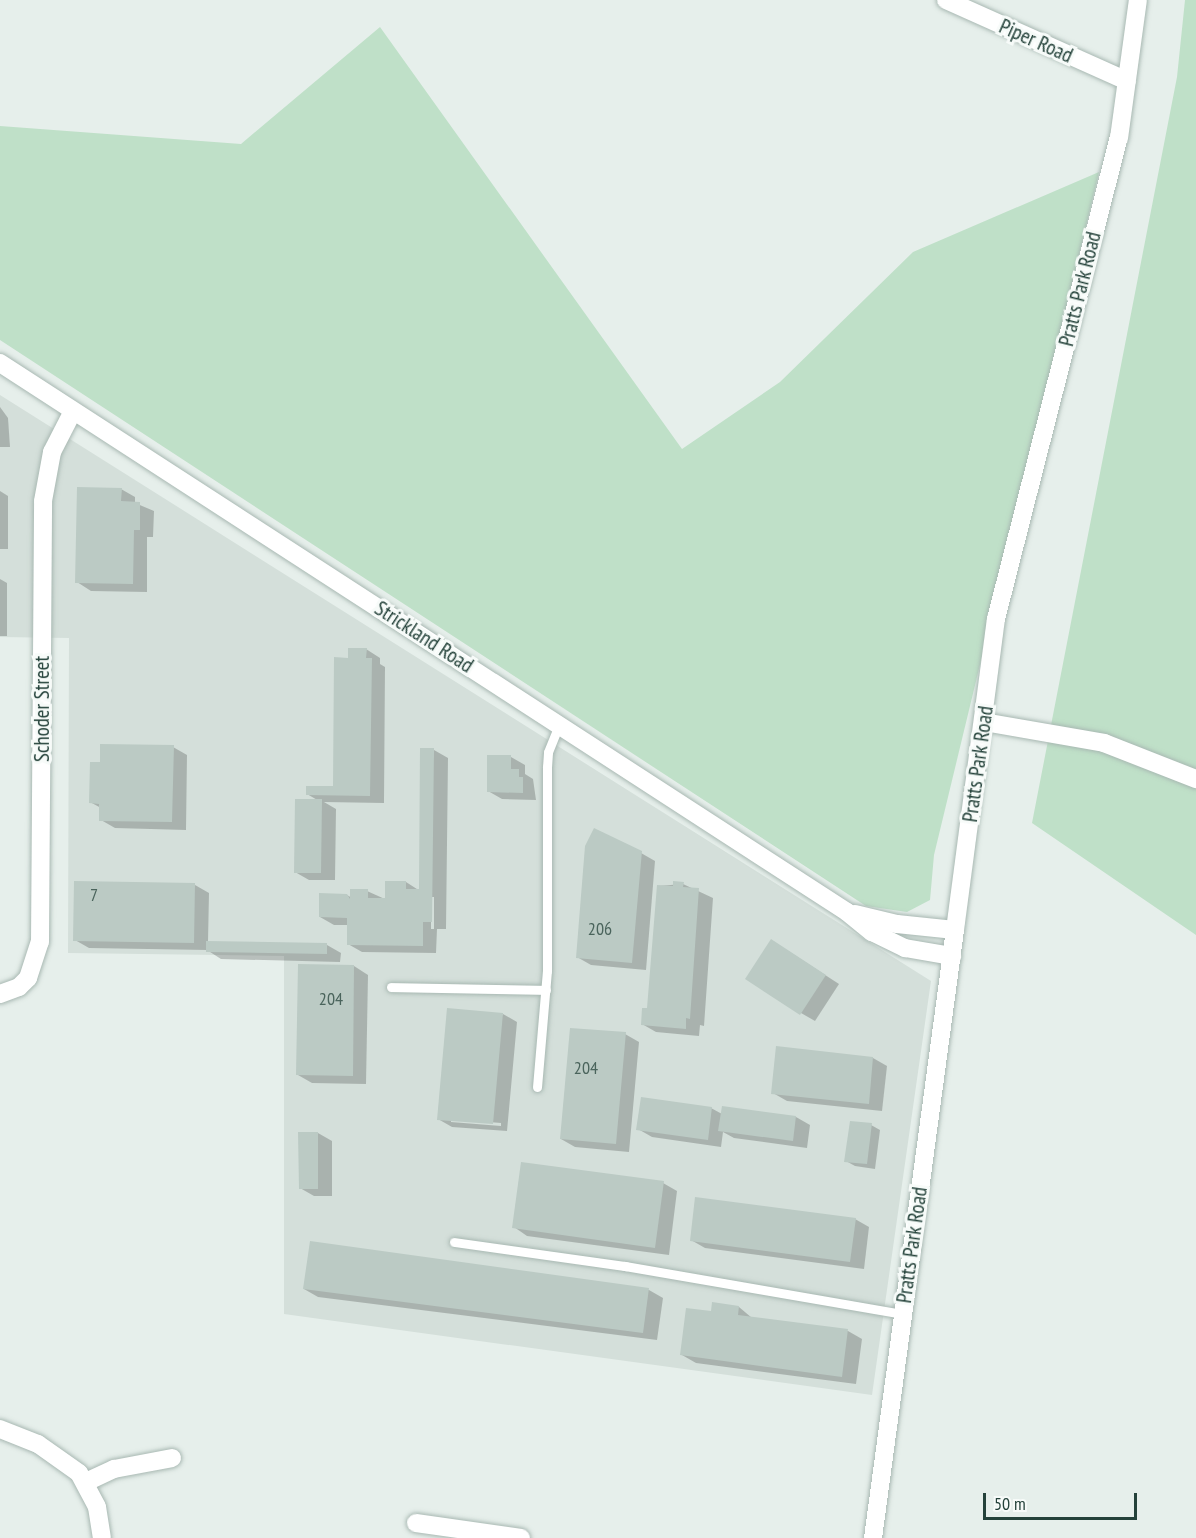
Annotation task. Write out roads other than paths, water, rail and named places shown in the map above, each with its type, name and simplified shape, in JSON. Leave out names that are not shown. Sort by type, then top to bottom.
[{"type":"street","name":"Piper Road","points":[[946,0],[1127,81]]},
{"type":"street","name":"Pratts Park Road","points":[[873,1538],[996,619],[1119,138],[1138,0]]},
{"type":"street","name":"Strickland Road","points":[[0,363],[847,912],[872,932],[898,945],[952,956]]},
{"type":"street","name":"Schoder Street","points":[[0,994],[19,987],[28,978],[40,942],[43,501],[54,444],[73,411]]},
{"type":"street","points":[[984,722],[1094,740],[1196,779]]},
{"type":"street","name":"Strickland Road","points":[[847,912],[889,922],[955,930]]},
{"type":"street","points":[[0,1429],[56,1455],[86,1482],[97,1507],[102,1538]]},
{"type":"street","points":[[86,1482],[114,1469],[171,1458]]},
{"type":"street","points":[[416,1523],[521,1538]]},
{"type":"lane","points":[[537,1087],[546,990],[547,767],[548,752],[559,725]]},
{"type":"lane","points":[[391,987],[546,990]]},
{"type":"lane","points":[[454,1242],[625,1266],[902,1314]]}]
